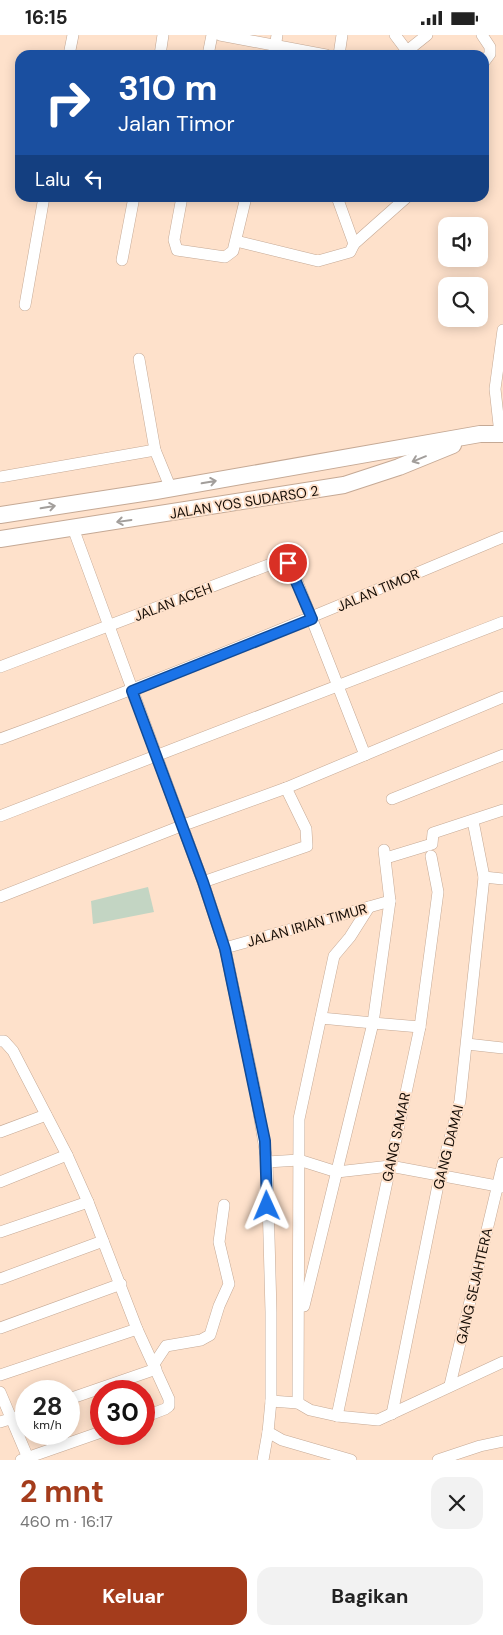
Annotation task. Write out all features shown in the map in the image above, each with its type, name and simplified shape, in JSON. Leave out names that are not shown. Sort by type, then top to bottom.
[{"type":"main road","name":"JALAN YOS SUDARSO 2","points":[[0,539],[157,516],[344,485],[399,467],[480,434]]},
{"type":"main road","name":"JALAN YOS SUDARSO 2","points":[[0,515],[171,489],[480,434],[501,434]]},
{"type":"main road","points":[[153,492],[157,516]]},
{"type":"street","points":[[70,50],[72,35]]},
{"type":"street","points":[[161,50],[163,35]]},
{"type":"street","points":[[209,50],[212,35]]},
{"type":"street","points":[[220,35],[300,50]]},
{"type":"street","points":[[340,50],[342,35]]},
{"type":"street","points":[[395,35],[402,50]]},
{"type":"street","points":[[408,50],[427,35]]},
{"type":"street","points":[[482,35],[490,47],[489,55]]},
{"type":"street","points":[[25,305],[43,202]]},
{"type":"street","points":[[122,260],[133,202]]},
{"type":"street","points":[[181,202],[174,240],[177,250],[224,257],[233,251],[245,202]]},
{"type":"street","points":[[339,202],[354,244]]},
{"type":"street","points":[[236,241],[318,261],[350,252],[354,244],[401,202]]},
{"type":"street","points":[[501,434],[495,389],[503,330]]},
{"type":"street","points":[[139,359],[155,450],[171,489]]},
{"type":"street","points":[[0,477],[155,450]]},
{"type":"street","points":[[73,527],[203,882],[225,949],[256,1095],[267,1162],[271,1401],[263,1460]]},
{"type":"street","name":"JALAN TIMOR","points":[[0,739],[132,691],[312,619],[503,537]]},
{"type":"street","name":"JALAN ACEH","points":[[0,667],[110,627],[279,561],[285,561],[291,566],[365,755]]},
{"type":"street","points":[[0,816],[503,622]]},
{"type":"street","points":[[0,897],[181,826],[286,789],[503,697]]},
{"type":"street","points":[[392,799],[503,755]]},
{"type":"street","points":[[203,882],[307,847],[306,829],[286,789]]},
{"type":"street","points":[[299,1325],[373,1023],[390,901],[385,854],[432,844],[433,833],[503,810]]},
{"type":"street","name":"GANG DAMAI","points":[[392,1414],[440,1175],[460,1101],[484,877],[473,821]]},
{"type":"street","name":"GANG SAMAR","points":[[337,1416],[420,1027],[438,892],[431,856]]},
{"type":"street","points":[[484,877],[503,879]]},
{"type":"street","name":"JALAN IRIAN TIMUR","points":[[225,949],[390,901]]},
{"type":"street","points":[[298,1403],[299,1119],[334,956],[350,937],[369,907]]},
{"type":"street","points":[[320,1018],[420,1027]]},
{"type":"street","points":[[0,1041],[9,1045],[13,1051],[67,1155],[88,1202],[137,1329],[170,1403],[165,1409],[155,1413]]},
{"type":"street","points":[[467,1044],[503,1048]]},
{"type":"street","points":[[0,1132],[46,1115]]},
{"type":"street","points":[[0,1182],[67,1155]]},
{"type":"street","points":[[267,1162],[300,1159],[337,1172],[390,1166],[500,1187]]},
{"type":"street","name":"GANG SEJAHTERA","points":[[450,1385],[500,1187],[503,1163]]},
{"type":"street","points":[[0,1232],[88,1202]]},
{"type":"street","points":[[80,1395],[155,1367],[166,1346],[201,1340],[210,1335],[219,1306],[229,1284],[219,1241],[224,1205]]},
{"type":"street","points":[[0,1279],[103,1241]]},
{"type":"street","points":[[0,1328],[121,1284]]},
{"type":"street","points":[[0,1375],[137,1329]]},
{"type":"street","points":[[271,1401],[298,1403],[310,1409],[337,1416],[378,1420],[503,1362]]},
{"type":"street","points":[[0,1392],[12,1419],[24,1459],[90,1436]]},
{"type":"street","points":[[0,1422],[15,1418]]},
{"type":"street","points":[[268,1432],[282,1440],[351,1460]]},
{"type":"street","points":[[438,1460],[480,1445],[503,1441]]},
{"type":"green space","points":[[148,887],[154,912],[93,924],[91,901]]},
{"type":"route","points":[[267,1206],[265,1141],[225,949],[203,882],[132,691],[312,619],[291,566],[288,563]]}]
